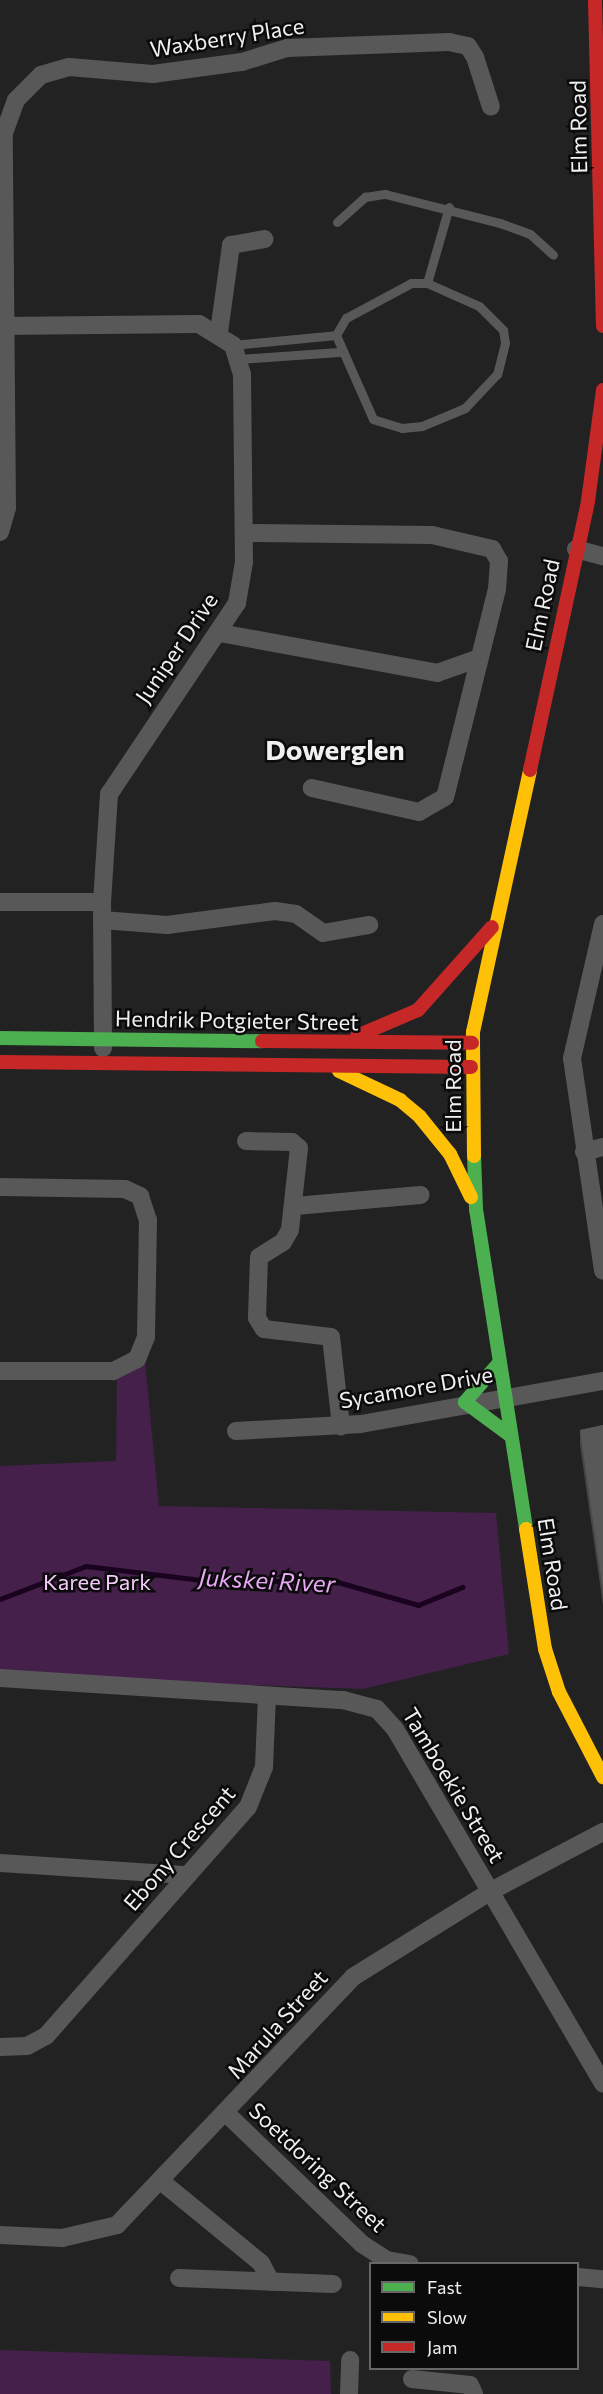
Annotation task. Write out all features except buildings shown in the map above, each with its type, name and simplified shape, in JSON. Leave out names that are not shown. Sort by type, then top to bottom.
[{"type":"street","points":[[586,0],[597,29]]},
{"type":"street","name":"Elm Road","points":[[595,0],[603,326]]},
{"type":"street","name":"Waxberry Place","points":[[0,532],[7,508],[3,326],[5,107],[41,75],[59,67],[153,74],[242,62],[287,48],[449,42],[468,46],[475,57],[491,107]]},
{"type":"street","points":[[219,332],[231,245],[264,239]]},
{"type":"street","points":[[3,326],[199,324],[219,332],[236,352]]},
{"type":"street","name":"Juniper Drive","points":[[103,1062],[102,911],[106,814],[117,776],[220,633],[240,592],[244,533],[236,352]]},
{"type":"street","name":"Elm Road","points":[[603,390],[595,464],[494,925],[472,1044],[471,1067],[476,1209],[545,1649],[559,1692],[603,1777]]},
{"type":"street","points":[[244,533],[432,535],[492,549],[500,573],[439,804],[419,812],[401,810],[312,788]]},
{"type":"street","points":[[576,549],[603,556]]},
{"type":"street","points":[[220,633],[437,673],[455,686],[465,704]]},
{"type":"street","points":[[437,673],[477,659]]},
{"type":"street","points":[[0,902],[102,911],[168,925],[275,911],[296,914],[322,933],[369,925]]},
{"type":"street","points":[[603,924],[572,1058],[603,1271]]},
{"type":"street","points":[[314,1043],[376,1031],[418,1010],[494,925]]},
{"type":"street","name":"Hendrik Potgieter Street","points":[[0,1038],[472,1044]]},
{"type":"street","name":"Hendrik Potgieter Street","points":[[0,1062],[471,1067]]},
{"type":"street","points":[[325,1066],[389,1094],[420,1117],[450,1154],[476,1209]]},
{"type":"street","points":[[246,1141],[295,1143],[296,1206],[287,1237],[259,1257],[258,1324],[274,1332],[331,1336],[341,1426]]},
{"type":"street","points":[[584,1152],[603,1147]]},
{"type":"street","points":[[0,1187],[125,1189],[140,1196],[148,1220],[143,1350],[130,1366],[113,1371],[0,1371]]},
{"type":"street","points":[[296,1206],[421,1195]]},
{"type":"street","points":[[499,1363],[465,1402],[511,1436]]},
{"type":"street","name":"Sycamore Drive","points":[[236,1431],[341,1426],[504,1395],[603,1381]]},
{"type":"street","points":[[0,1678],[267,1696]]},
{"type":"street","name":"Ebony Crescent","points":[[0,2047],[27,2046],[46,2036],[257,1793],[264,1767],[267,1696]]},
{"type":"street","name":"Tamboekie Street","points":[[267,1696],[367,1703],[383,1713],[491,1891]]},
{"type":"street","name":"Marula Street","points":[[0,2235],[62,2238],[97,2233],[132,2214],[348,1982],[491,1891],[603,1832]]},
{"type":"street","points":[[0,1863],[188,1875]]},
{"type":"street","points":[[491,1891],[603,2083]]},
{"type":"street","name":"Soetdoring Street","points":[[227,2114],[362,2244],[387,2259],[401,2262]]},
{"type":"street","points":[[162,2182],[261,2262],[271,2282]]},
{"type":"street","points":[[579,2277],[603,2279]]},
{"type":"street","points":[[179,2278],[333,2284]]},
{"type":"street","points":[[349,2394],[350,2360]]},
{"type":"street","points":[[412,2379],[470,2385],[474,2394]]},
{"type":"lane","points":[[337,222],[365,197],[385,194],[449,207],[530,234],[553,255]]},
{"type":"lane","points":[[428,283],[449,207]]},
{"type":"lane","points":[[428,283],[479,306],[503,330],[496,374],[456,414],[422,426],[382,425],[373,419],[354,371],[339,351],[336,335],[346,318],[386,291],[428,283]]},
{"type":"lane","points":[[236,352],[336,335]]},
{"type":"lane","points":[[236,352],[339,351]]},
{"type":"green space","name":"Karee Park","points":[[144,1351],[159,1506],[496,1513],[509,1654],[363,1689],[0,1676],[0,1466],[116,1461],[117,1374]]},
{"type":"green space","points":[[0,2350],[330,2361],[331,2394],[0,2394]]},
{"type":"waterway","name":"Jukskei River","points":[[0,1599],[86,1566],[226,1583],[327,1579],[418,1605],[462,1587]]},
{"type":"traffic: fast","points":[[0,1038],[262,1041]]},
{"type":"traffic: fast","points":[[474,1156],[476,1209],[526,1529]]},
{"type":"traffic: fast","points":[[499,1363],[465,1402],[511,1436]]},
{"type":"traffic: slow","points":[[474,1156],[473,1032],[530,770]]},
{"type":"traffic: slow","points":[[339,1071],[400,1100],[420,1117],[450,1154],[471,1197]]},
{"type":"traffic: slow","points":[[526,1529],[545,1649],[559,1692],[603,1777]]},
{"type":"traffic: jam","points":[[595,0],[603,326]]},
{"type":"traffic: jam","points":[[530,770],[588,501],[603,390]]},
{"type":"traffic: jam","points":[[357,1036],[418,1010],[492,927]]},
{"type":"traffic: jam","points":[[262,1041],[472,1043]]},
{"type":"traffic: jam","points":[[0,1062],[471,1067]]},
{"type":"district","name":"Dowerglen","points":[[335,749]]}]
